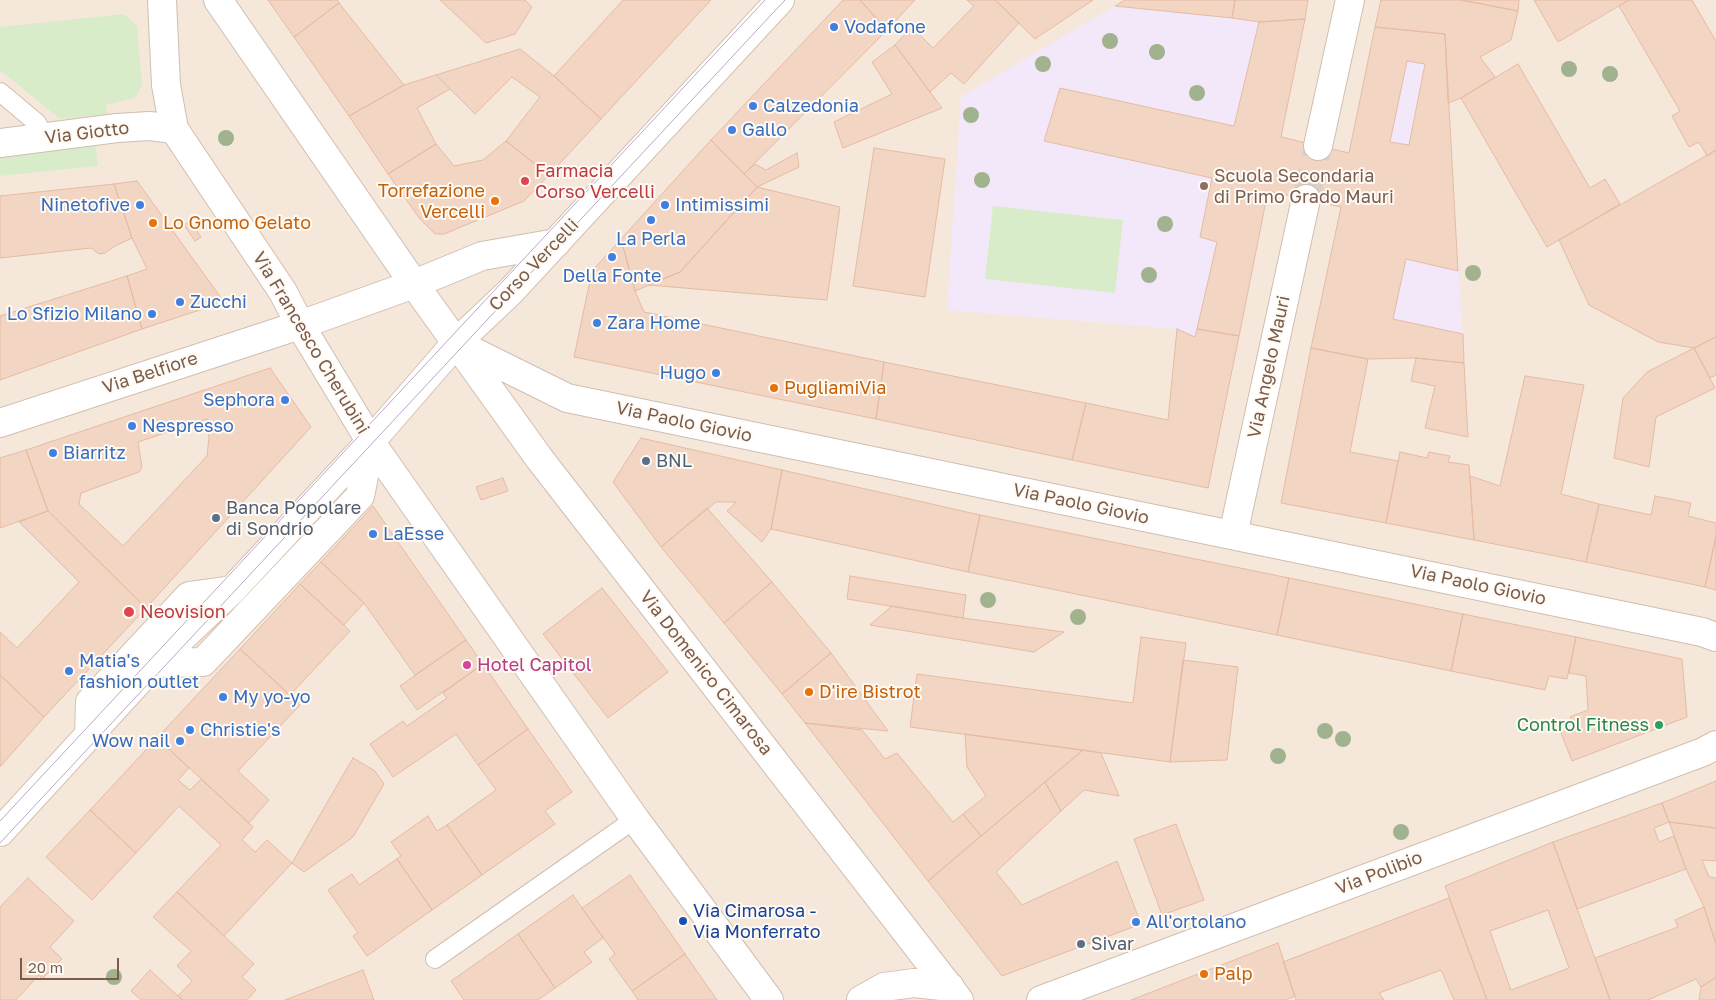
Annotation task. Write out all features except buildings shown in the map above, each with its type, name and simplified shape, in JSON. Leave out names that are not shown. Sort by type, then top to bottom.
[{"type":"street","name":"Via Francesco Cherubini","points":[[162,0],[166,85],[174,129],[283,292],[300,325],[371,441]]},
{"type":"street","points":[[218,0],[456,344]]},
{"type":"street","name":"Corso Vercelli","points":[[0,832],[155,663],[232,590],[371,441],[456,344],[511,291],[780,0]]},
{"type":"street","points":[[1318,146],[1350,0]]},
{"type":"street","name":"Via Giotto","points":[[0,143],[45,139],[117,128],[149,126],[174,129]]},
{"type":"street","name":"Via Angelo Mauri","points":[[1233,535],[1306,199]]},
{"type":"street","name":"Via Belfiore","points":[[0,423],[300,325],[414,284],[482,256],[556,243]]},
{"type":"street","name":"Via Paolo Giovio","points":[[456,344],[567,398],[1702,632],[1716,637]]},
{"type":"street","name":"Via Domenico Cimarosa","points":[[456,344],[587,521],[954,994]]},
{"type":"street","points":[[371,441],[635,818],[769,1000]]},
{"type":"street","name":"Corso Vercelli","points":[[155,663],[203,662],[360,496],[371,441]]},
{"type":"street","points":[[89,736],[90,702],[189,596],[232,590]]},
{"type":"street","name":"Via Polibio","points":[[1041,1000],[1703,752],[1716,745]]},
{"type":"street","points":[[861,1000],[884,987],[914,983],[954,994]]},
{"type":"lane","points":[[0,92],[37,122],[45,139]]},
{"type":"lane","points":[[435,959],[635,818]]},
{"type":"shaded area","points":[[0,0],[215,0],[453,342],[0,827]]},
{"type":"shaded area","points":[[223,0],[777,0],[455,339]]},
{"type":"shaded area","points":[[787,0],[1716,0],[1716,1000],[0,1000],[0,849]]},
{"type":"shaded area","name":"Scuola Secondaria di Primo Grado Mauri","points":[[1115,6],[1232,18],[1305,19],[1281,137],[1349,153],[1375,27],[1445,34],[1464,363],[1416,358],[1368,359],[1311,348],[1341,207],[1269,191],[1239,336],[1197,329],[1195,337],[1177,329],[947,310],[961,97]]},
{"type":"green space","points":[[124,14],[137,26],[142,86],[135,98],[106,105],[107,114],[60,119],[0,70],[0,27]]},
{"type":"green space","points":[[95,141],[98,166],[0,176],[0,151]]},
{"type":"green space","points":[[993,206],[1123,220],[1115,293],[985,279]]},
{"type":"tunnel","points":[[1306,199],[1318,146]]},
{"type":"tram line","points":[[0,821],[765,0]]},
{"type":"tram line","points":[[0,843],[785,0]]},
{"type":"place","name":"Vodafone","points":[[834,27]]},
{"type":"place","name":"Calzedonia","points":[[753,106]]},
{"type":"place","name":"Gallo","points":[[732,130]]},
{"type":"place","name":"Farmacia Corso Vercelli","points":[[525,181]]},
{"type":"place","name":"Scuola Secondaria di Primo Grado Mauri","points":[[1204,186]]},
{"type":"place","name":"Torrefazione Vercelli","points":[[495,201]]},
{"type":"place","name":"Ninetofive","points":[[140,205]]},
{"type":"place","name":"Intimissimi","points":[[665,205]]},
{"type":"place","name":"La Perla","points":[[651,220]]},
{"type":"place","name":"Lo Gnomo Gelato","points":[[153,223]]},
{"type":"place","name":"Della Fonte","points":[[612,257]]},
{"type":"place","name":"Zucchi","points":[[180,302]]},
{"type":"place","name":"Lo Sfizio Milano","points":[[152,314]]},
{"type":"place","name":"Zara Home","points":[[597,323]]},
{"type":"place","name":"Hugo","points":[[716,373]]},
{"type":"place","name":"PugliamiVia","points":[[774,388]]},
{"type":"place","name":"Sephora","points":[[285,400]]},
{"type":"place","name":"Nespresso","points":[[132,426]]},
{"type":"place","name":"Biarritz","points":[[53,453]]},
{"type":"place","name":"BNL","points":[[646,461]]},
{"type":"place","name":"Banca Popolare di Sondrio","points":[[216,518]]},
{"type":"place","name":"LaEsse","points":[[373,534]]},
{"type":"place","name":"Neovision","points":[[129,612]]},
{"type":"place","name":"Hotel Capitol","points":[[467,665]]},
{"type":"place","name":"Matia's fashion outlet","points":[[69,671]]},
{"type":"place","name":"D'ire Bistrot","points":[[809,692]]},
{"type":"place","name":"My yo-yo","points":[[223,697]]},
{"type":"place","name":"Control Fitness","points":[[1659,725]]},
{"type":"place","name":"Christie's","points":[[190,730]]},
{"type":"place","name":"Wow nail","points":[[180,741]]},
{"type":"place","name":"Via Cimarosa - Via Monferrato","points":[[683,921]]},
{"type":"place","name":"All'ortolano","points":[[1136,922]]},
{"type":"place","name":"Sivar","points":[[1081,944]]},
{"type":"place","name":"Palp","points":[[1204,974]]}]
